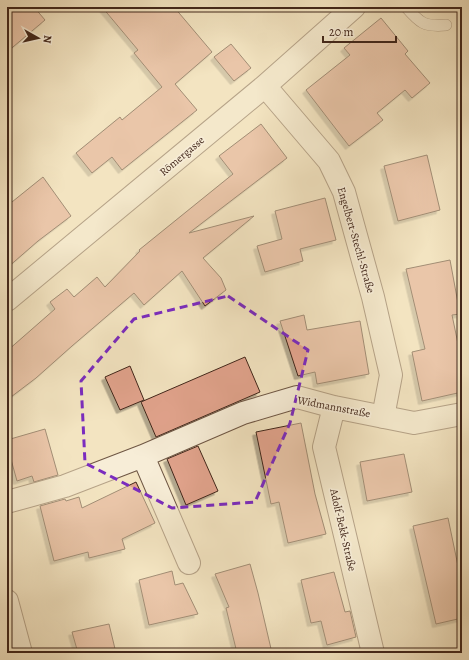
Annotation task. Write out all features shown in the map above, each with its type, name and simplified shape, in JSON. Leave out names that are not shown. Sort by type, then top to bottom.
[{"type":"street","name":"Römergasse","points":[[7,300],[266,86],[354,7]]},
{"type":"street","name":"Engelbert-Stechl-Straße","points":[[266,86],[329,161],[344,192],[373,297],[391,375],[383,417]]},
{"type":"street","name":"Widmannstraße","points":[[7,502],[65,486],[143,456],[243,412],[297,397],[334,407],[414,423],[462,414]]},
{"type":"street","name":"Adolf-Bekk-Straße","points":[[334,407],[324,447],[373,653]]},
{"type":"street","points":[[143,456],[189,563]]},
{"type":"street","points":[[7,601],[21,653]]},
{"type":"lane","points":[[406,7],[414,17],[424,24],[436,26],[446,25]]},
{"type":"highlighted area","points":[[228,296],[308,350],[290,423],[255,502],[172,508],[85,463],[81,381],[134,319]]},
{"type":"building","points":[[7,7],[34,7],[45,20],[7,52]]},
{"type":"building","points":[[102,7],[174,7],[212,52],[175,84],[197,110],[122,170],[112,157],[92,173],[76,153],[120,117],[122,120],[162,87],[134,53],[138,50]]},
{"type":"building","points":[[381,18],[408,51],[405,54],[430,83],[412,98],[405,90],[377,113],[383,120],[349,146],[306,90],[350,55],[344,48]]},
{"type":"building","points":[[231,44],[251,68],[234,81],[214,57]]},
{"type":"building","points":[[261,124],[287,158],[189,233],[254,216],[203,258],[221,278],[226,290],[205,306],[182,271],[144,305],[134,293],[36,378],[7,400],[7,351],[55,309],[50,302],[67,289],[74,297],[97,277],[105,287],[140,251],[139,250],[233,174],[219,156]]},
{"type":"building","points":[[427,155],[440,210],[398,221],[384,166]]},
{"type":"building","points":[[43,177],[71,216],[38,241],[7,268],[7,206]]},
{"type":"building","points":[[325,198],[336,240],[300,249],[303,261],[265,272],[257,246],[282,239],[275,211]]},
{"type":"building","points":[[450,260],[460,314],[452,315],[462,363],[462,392],[422,401],[412,352],[425,349],[406,269]]},
{"type":"building","points":[[304,315],[307,330],[360,321],[369,374],[317,384],[315,372],[298,376],[280,321]]},
{"type":"building","points":[[245,357],[260,392],[156,437],[141,402]]},
{"type":"building","points":[[130,366],[144,400],[120,410],[105,377]]},
{"type":"building","points":[[301,423],[315,494],[326,534],[288,543],[279,502],[271,504],[256,432]]},
{"type":"building","points":[[45,429],[58,475],[34,482],[32,476],[17,481],[7,440]]},
{"type":"building","points":[[198,446],[218,491],[186,505],[167,459]]},
{"type":"building","points":[[404,454],[412,492],[367,501],[360,462]]},
{"type":"building","points":[[136,482],[155,523],[122,539],[125,549],[89,558],[88,552],[54,561],[40,506],[79,497],[82,508]]},
{"type":"building","points":[[448,518],[462,585],[462,618],[436,624],[413,526]]},
{"type":"building","points":[[250,564],[272,653],[237,653],[226,608],[229,607],[215,574]]},
{"type":"building","points":[[172,571],[175,585],[183,583],[198,614],[149,625],[139,580]]},
{"type":"building","points":[[334,572],[345,612],[350,611],[356,637],[327,645],[321,621],[311,623],[301,580]]},
{"type":"building","points":[[109,624],[116,653],[78,653],[72,632]]}]
